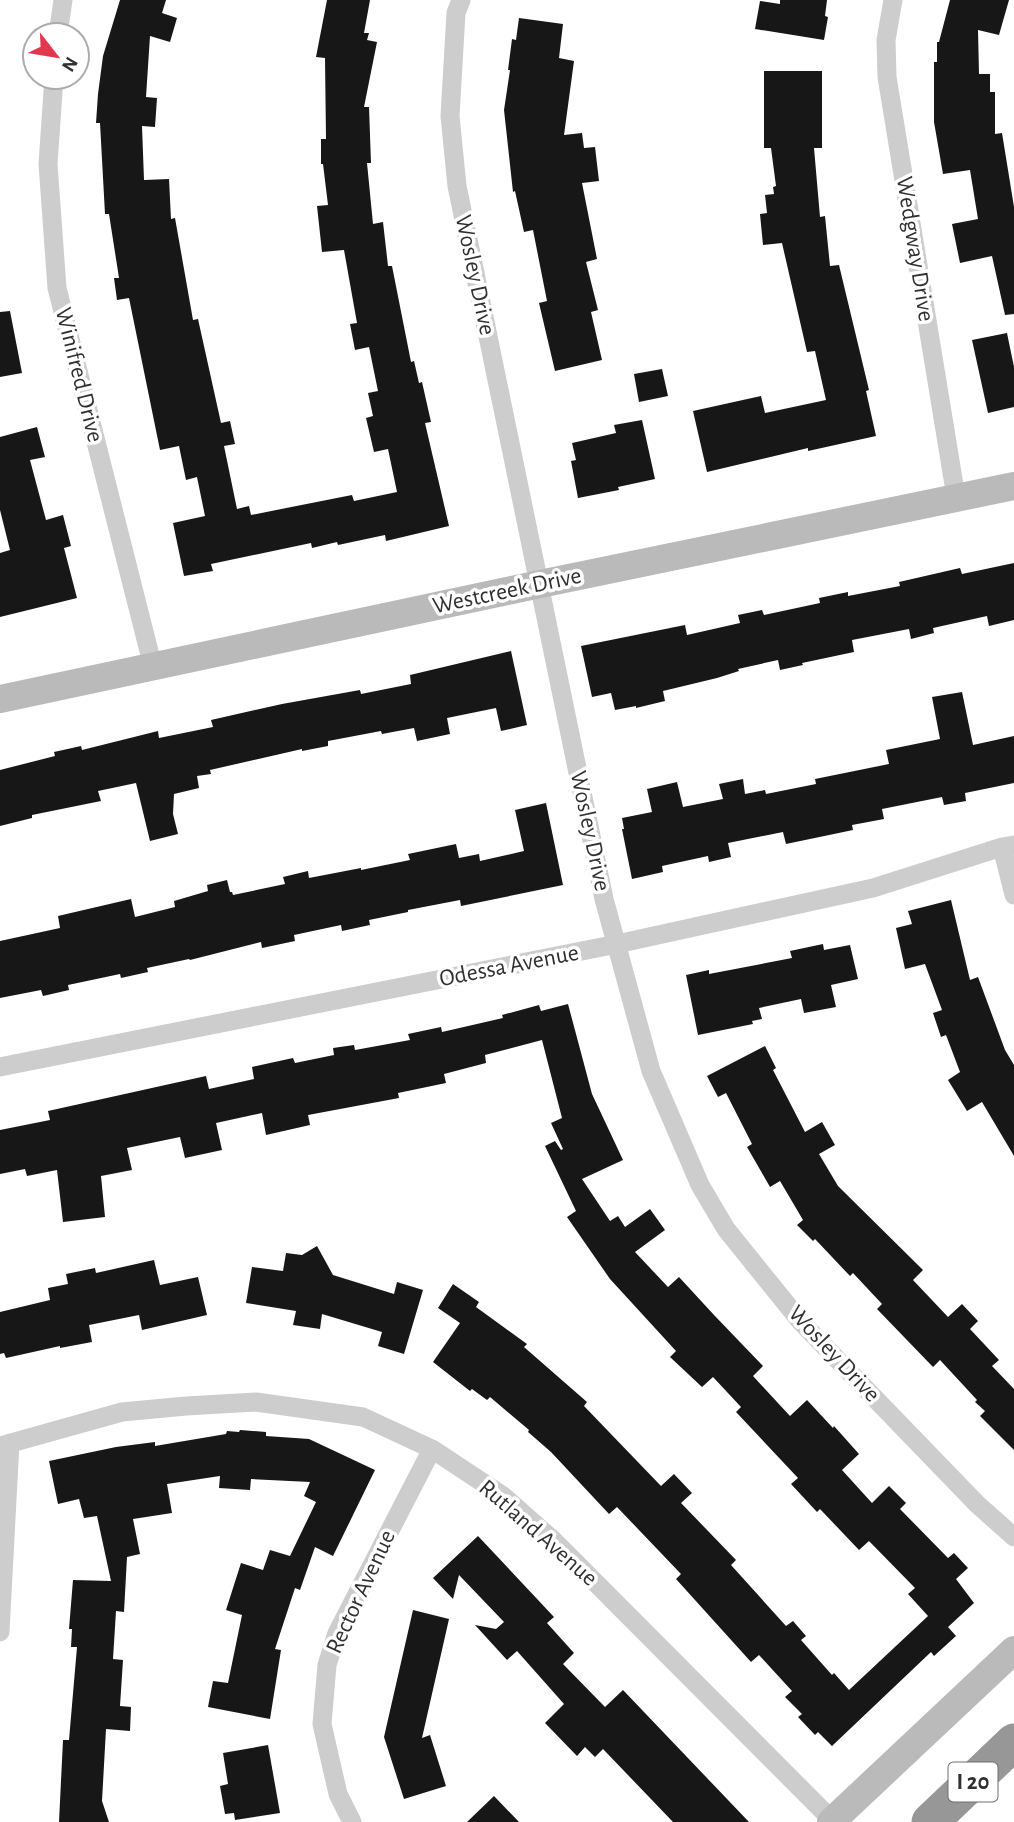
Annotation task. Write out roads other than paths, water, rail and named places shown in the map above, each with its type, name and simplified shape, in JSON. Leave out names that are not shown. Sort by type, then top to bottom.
[{"type":"highway","name":"I 20","points":[[930,1822],[1014,1742]]},
{"type":"street","points":[[60,21],[64,0]]},
{"type":"street","name":"Wosley Drive","points":[[461,0],[456,13],[450,116],[457,186],[604,899],[652,1071],[700,1185],[726,1229],[801,1322],[977,1504],[1014,1538]]},
{"type":"street","name":"Wedgway Drive","points":[[893,0],[886,40],[887,77],[956,497]]},
{"type":"street","name":"Winifred Drive","points":[[53,91],[48,164],[57,288],[153,667]]},
{"type":"street","name":"Westcreek Drive","points":[[0,699],[1014,486]]},
{"type":"street","points":[[1008,846],[1014,895]]},
{"type":"street","name":"Odessa Avenue","points":[[0,1067],[617,944],[873,888],[1008,846]]},
{"type":"street","name":"Rutland Avenue","points":[[5,1444],[122,1412],[257,1402],[363,1417],[432,1449],[503,1496],[553,1540],[832,1821]]},
{"type":"street","points":[[0,1632],[5,1444]]},
{"type":"street","name":"Rector Avenue","points":[[352,1822],[338,1794],[322,1724],[327,1665],[337,1633],[432,1449]]},
{"type":"street","points":[[832,1821],[1014,1650]]}]
